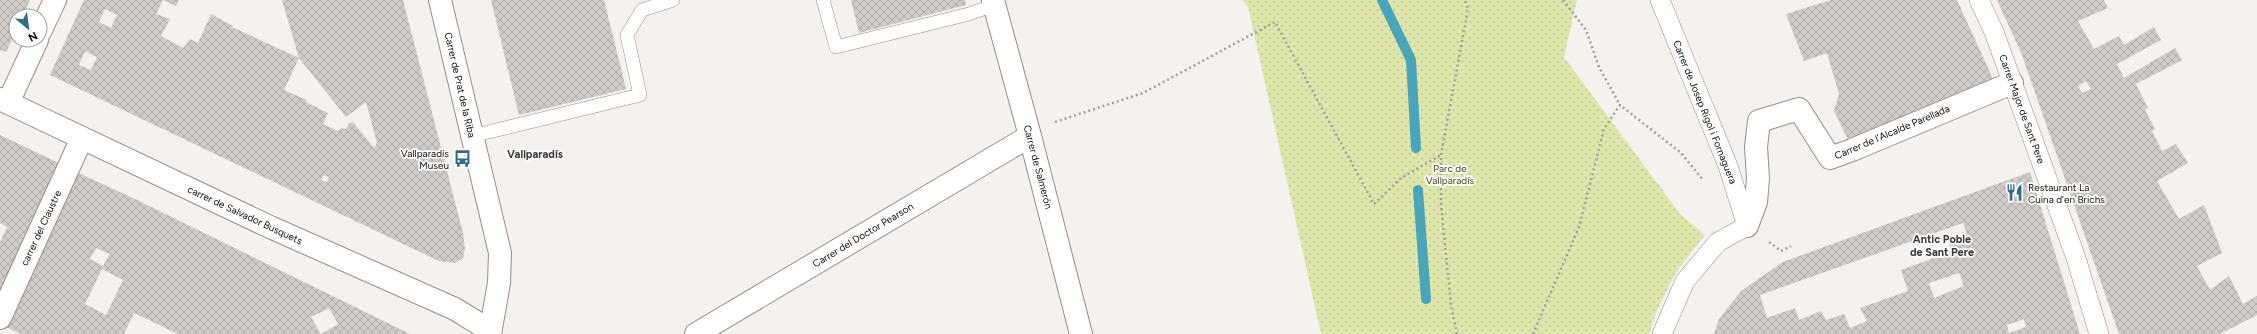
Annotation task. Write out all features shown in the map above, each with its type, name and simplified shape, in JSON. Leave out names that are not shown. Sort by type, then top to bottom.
[{"type":"street","points":[[48,15],[55,0]]},
{"type":"street","name":"Carrer de Prat de la Riba","points":[[440,0],[500,253],[499,283],[490,332]]},
{"type":"street","name":"Carrer de Josep Rigol i Fornaguera","points":[[1660,0],[1728,166],[1747,226]]},
{"type":"street","name":"Carrer Major de Sant Pere","points":[[1979,0],[1994,32],[2076,258],[2099,334]]},
{"type":"street","name":"Carrer de Salmerón","points":[[993,3],[1039,130],[1081,334]]},
{"type":"street","points":[[4,101],[32,48]]},
{"type":"street","name":"Carrer de l'Alcalde Parellada","points":[[1747,226],[1756,202],[1758,178],[1756,147],[1759,122],[1799,109],[1830,158],[2012,83]]},
{"type":"street","name":"carrer de Salvador Busquets","points":[[4,101],[270,227],[455,309],[490,332]]},
{"type":"street","name":"Carrer del Doctor Pearson","points":[[696,334],[1039,130]]},
{"type":"street","name":"carrer del Claustre","points":[[0,318],[82,138]]},
{"type":"street","points":[[1662,334],[1685,281],[1718,242],[1747,226]]},
{"type":"lane","points":[[472,136],[640,95],[627,35],[642,10],[673,0]]},
{"type":"lane","points":[[823,0],[836,47],[969,14],[993,3]]},
{"type":"path","points":[[1457,334],[1451,305],[1441,204],[1441,155],[1468,9],[1465,0]]},
{"type":"path","points":[[1563,0],[1586,30],[1599,67],[1620,105],[1681,153],[1704,182]]},
{"type":"path","points":[[1039,130],[1143,93],[1275,22],[1374,204],[1401,178],[1441,155]]},
{"type":"path","points":[[1533,334],[1579,227],[1604,129],[1620,105]]},
{"type":"path","points":[[1747,226],[1781,251],[1791,246]]},
{"type":"green space","name":"Parc de Vallparadís","points":[[1242,0],[1577,0],[1564,57],[1680,214],[1705,235],[1676,272],[1657,310],[1649,334],[1321,334],[1248,7]]},
{"type":"building","points":[[0,0],[30,0],[26,8],[8,8],[8,48],[6,52],[0,50]]},
{"type":"building","points":[[84,0],[163,0],[156,14],[170,19],[161,36],[183,48],[190,39],[198,43],[211,14],[233,26],[232,27],[299,58],[282,0],[403,0],[463,233],[465,249],[463,258],[455,263],[439,261],[50,75]],"holes":[[[105,9],[117,15],[111,28],[99,22]],[[85,51],[97,57],[91,70],[79,65]],[[299,58],[346,117],[366,102],[377,143],[374,148],[353,122],[349,123],[346,129],[341,128],[338,131],[323,124],[328,113],[306,102],[307,100],[284,90]],[[324,175],[329,177],[327,182],[321,180]]]},
{"type":"building","points":[[163,0],[179,0],[176,6]]},
{"type":"building","points":[[491,0],[604,0],[626,89],[519,115]]},
{"type":"building","points":[[851,0],[965,0],[966,5],[859,33]]},
{"type":"building","points":[[1831,0],[1957,0],[1994,81],[1852,148],[1834,111],[1839,94],[1827,53],[1804,61],[1786,14]]},
{"type":"building","points":[[1997,0],[2104,0],[2108,8],[2078,21],[2094,49],[2119,36],[2124,45],[2154,27],[2161,40],[2117,64],[2124,78],[2175,48],[2182,60],[2136,84],[2148,108],[2145,110],[2155,129],[2152,131],[2162,151],[2176,144],[2188,163],[2157,181],[2179,219],[2204,205],[2222,253],[2197,266],[2210,290],[2229,276],[2243,304],[2257,296],[2257,315],[2220,334],[2119,334],[2022,55]],"holes":[[[2086,81],[2091,89],[2082,93],[2078,86]]]},
{"type":"building","points":[[0,135],[63,165],[0,298],[0,242],[7,227],[0,223]]},
{"type":"building","points":[[74,171],[135,199],[410,334],[321,334],[178,334],[134,313],[124,334],[21,334],[6,327]],"holes":[[[96,248],[110,254],[103,266],[90,259]],[[102,269],[123,280],[106,315],[85,304]],[[329,308],[338,324],[321,334],[311,317]]]},
{"type":"building","points":[[2030,172],[2080,334],[1714,334],[1719,319],[1741,291],[1783,262]],"holes":[[[1963,223],[1967,234],[1947,240],[1953,251],[1901,270],[1908,291],[1860,308],[1867,321],[1850,328],[1844,314],[1826,320],[1821,311],[1799,320],[1795,308],[1767,318],[1760,295]],[[1959,273],[1964,286],[1934,298],[1929,283]],[[2024,319],[2026,327],[2009,333],[2007,325]]]},
{"type":"waterway","points":[[1382,0],[1411,60],[1416,148]]},
{"type":"waterway","points":[[1418,190],[1426,299]]},
{"type":"place","name":"Vallparadís Museu","points":[[462,159]]},
{"type":"place","name":"Restaurant La Cuina d’en Brichs","points":[[2015,193]]},
{"type":"district","name":"Vallparadís","points":[[535,154]]},
{"type":"district","name":"Antic Poble de Sant Pere","points":[[1942,245]]}]
